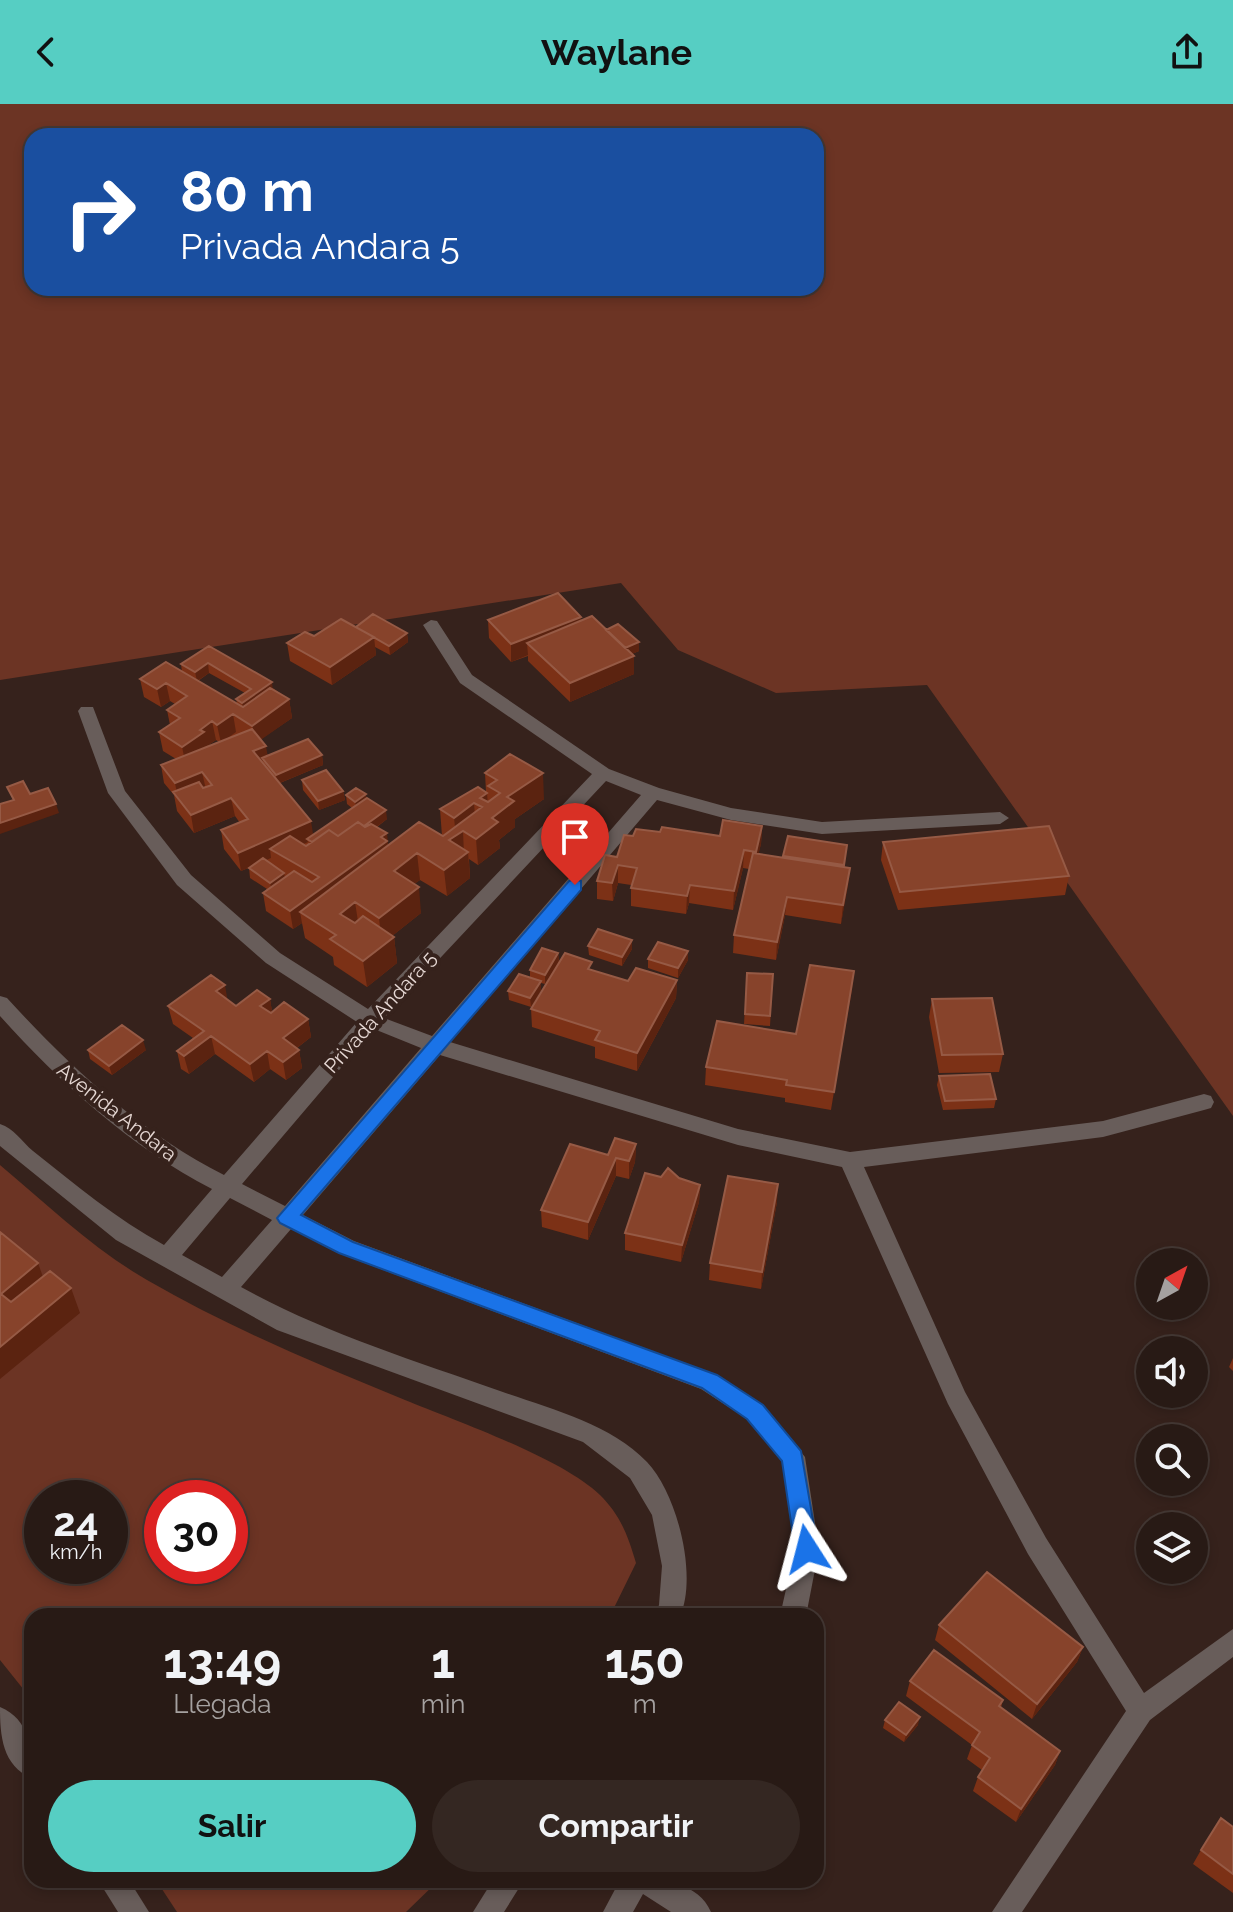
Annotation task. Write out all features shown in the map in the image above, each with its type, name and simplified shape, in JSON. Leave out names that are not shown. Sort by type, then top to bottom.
[{"type":"street","points":[[431,625],[466,679],[603,773],[653,793],[731,814],[822,828],[1000,818]]},
{"type":"street","points":[[87,711],[117,793],[184,880],[273,958],[370,1020],[437,1046],[738,1137],[850,1160],[1103,1129],[1204,1102]]},
{"type":"street","name":"Privada Andara 5","points":[[166,1258],[370,1020],[603,773]]},
{"type":"street","points":[[225,1290],[653,793]]},
{"type":"street","name":"Avenida Andara","points":[[0,1003],[54,1063],[179,1162],[346,1247],[709,1382],[755,1412],[793,1457],[807,1549],[795,1608]]},
{"type":"street","points":[[0,1132],[20,1153],[124,1234],[285,1323],[591,1435],[639,1470],[664,1512],[674,1566],[671,1608]]},
{"type":"street","points":[[850,1160],[956,1397],[1037,1546],[1141,1711]]},
{"type":"street","points":[[1006,1912],[1141,1711],[1233,1641]]},
{"type":"street","points":[[0,1720],[24,1754]]},
{"type":"street","points":[[118,1888],[135,1912]]},
{"type":"street","points":[[487,1912],[504,1888]]},
{"type":"street","points":[[617,1912],[631,1888]]},
{"type":"street","points":[[659,1888],[697,1912]]},
{"type":"shaded area","points":[[0,104],[1233,104],[1233,1116],[927,685],[776,693],[678,650],[621,583],[0,680]]},
{"type":"shaded area","points":[[0,1165],[108,1255],[178,1297],[307,1359],[535,1454],[583,1481],[600,1495],[619,1519],[636,1563],[614,1608],[24,1608],[24,1690],[0,1660]]},
{"type":"shaded area","points":[[161,1888],[431,1888],[406,1912],[177,1912]]},
{"type":"building","points":[[558,593],[581,617],[511,644],[488,620]]},
{"type":"building","points":[[373,614],[407,633],[389,646],[356,627]]},
{"type":"building","points":[[592,616],[634,656],[570,683],[527,643]]},
{"type":"building","points":[[341,619],[374,637],[330,667],[287,643],[305,632],[314,636]]},
{"type":"building","points":[[618,624],[639,642],[625,648],[606,630]]},
{"type":"building","points":[[209,646],[272,682],[242,703],[236,699],[251,689],[208,663],[195,672],[181,664]]},
{"type":"building","points":[[166,662],[243,707],[270,688],[289,699],[252,726],[233,714],[217,725],[212,721],[200,730],[204,732],[182,747],[159,732],[180,718],[167,710],[187,696],[166,683],[157,689],[140,679]]},
{"type":"building","points":[[252,729],[266,746],[253,751],[311,821],[238,853],[221,830],[248,819],[231,798],[191,815],[173,792],[199,782],[203,788],[212,785],[202,772],[175,783],[161,765]]},
{"type":"building","points":[[308,739],[322,755],[276,775],[262,758]]},
{"type":"building","points":[[510,754],[543,773],[507,797],[514,801],[492,818],[498,822],[476,839],[463,831],[449,840],[468,852],[444,870],[417,853],[394,871],[419,887],[379,918],[355,902],[340,914],[355,923],[363,916],[394,937],[363,961],[330,939],[336,935],[300,912],[419,822],[443,836],[482,807],[474,803],[454,818],[440,809],[478,787],[487,793],[480,798],[488,802],[500,793],[488,786],[497,780],[485,773]]},
{"type":"building","points":[[326,770],[343,791],[318,801],[302,780]]},
{"type":"building","points":[[23,781],[30,794],[48,788],[56,804],[0,823],[0,804],[14,800],[7,787]]},
{"type":"building","points":[[356,788],[366,794],[355,802],[346,795]]},
{"type":"building","points":[[367,798],[386,810],[364,826],[358,822],[338,836],[329,830],[312,842],[307,839]]},
{"type":"building","points":[[723,820],[762,826],[756,852],[744,850],[734,891],[690,885],[687,896],[631,888],[637,868],[618,865],[612,883],[597,881],[605,855],[617,857],[624,835],[633,836],[636,829],[660,832],[662,827],[720,836]]},
{"type":"building","points":[[358,822],[365,827],[371,824],[387,833],[381,837],[387,841],[290,911],[263,893],[294,871],[312,882],[319,877],[270,849],[290,836],[306,846],[329,830],[338,836]]},
{"type":"building","points":[[1049,826],[1069,876],[900,892],[883,842]]},
{"type":"building","points":[[788,836],[847,845],[844,865],[783,856]]},
{"type":"building","points":[[753,853],[850,868],[843,905],[787,897],[777,942],[734,935]]},
{"type":"building","points":[[263,858],[284,873],[270,883],[249,868]]},
{"type":"building","points":[[598,929],[632,940],[622,957],[588,946]]},
{"type":"building","points":[[658,942],[688,951],[678,968],[648,959]]},
{"type":"building","points":[[542,948],[558,953],[545,975],[530,970]]},
{"type":"building","points":[[565,953],[592,962],[588,969],[628,981],[636,968],[677,980],[637,1053],[595,1040],[600,1031],[531,1009]]},
{"type":"building","points":[[810,965],[854,971],[834,1092],[786,1085],[787,1080],[706,1067],[717,1021],[796,1034]]},
{"type":"building","points":[[747,973],[773,974],[770,1016],[745,1014]]},
{"type":"building","points":[[519,974],[541,981],[530,998],[508,991]]},
{"type":"building","points":[[211,975],[225,985],[216,991],[236,1006],[257,990],[270,999],[260,1006],[271,1013],[284,1002],[308,1019],[283,1038],[299,1050],[283,1062],[267,1051],[250,1064],[211,1036],[184,1056],[177,1051],[204,1031],[168,1006]]},
{"type":"building","points":[[992,998],[1003,1054],[942,1055],[932,999]]},
{"type":"building","points":[[122,1025],[143,1040],[109,1066],[88,1050]]},
{"type":"building","points":[[990,1074],[996,1099],[945,1101],[939,1076]]},
{"type":"building","points":[[615,1138],[636,1144],[629,1161],[616,1158],[588,1222],[541,1210],[570,1144],[608,1155]]},
{"type":"building","points":[[668,1168],[679,1178],[700,1185],[682,1245],[625,1233],[645,1173],[661,1177]]},
{"type":"building","points":[[728,1176],[778,1184],[762,1272],[710,1263]]},
{"type":"building","points":[[0,1232],[38,1263],[1,1294],[11,1302],[50,1271],[71,1288],[0,1347]]},
{"type":"building","points":[[987,1572],[1083,1647],[1037,1704],[939,1625]]},
{"type":"building","points":[[934,1650],[1003,1700],[999,1706],[1060,1751],[1021,1809],[978,1777],[990,1758],[972,1745],[980,1732],[910,1681]]},
{"type":"building","points":[[899,1702],[920,1717],[906,1735],[885,1720]]},
{"type":"building","points":[[1221,1818],[1233,1827],[1233,1874],[1201,1850]]},
{"type":"route","points":[[575,885],[287,1218],[346,1247],[709,1382],[755,1412],[793,1457],[807,1549]]}]
